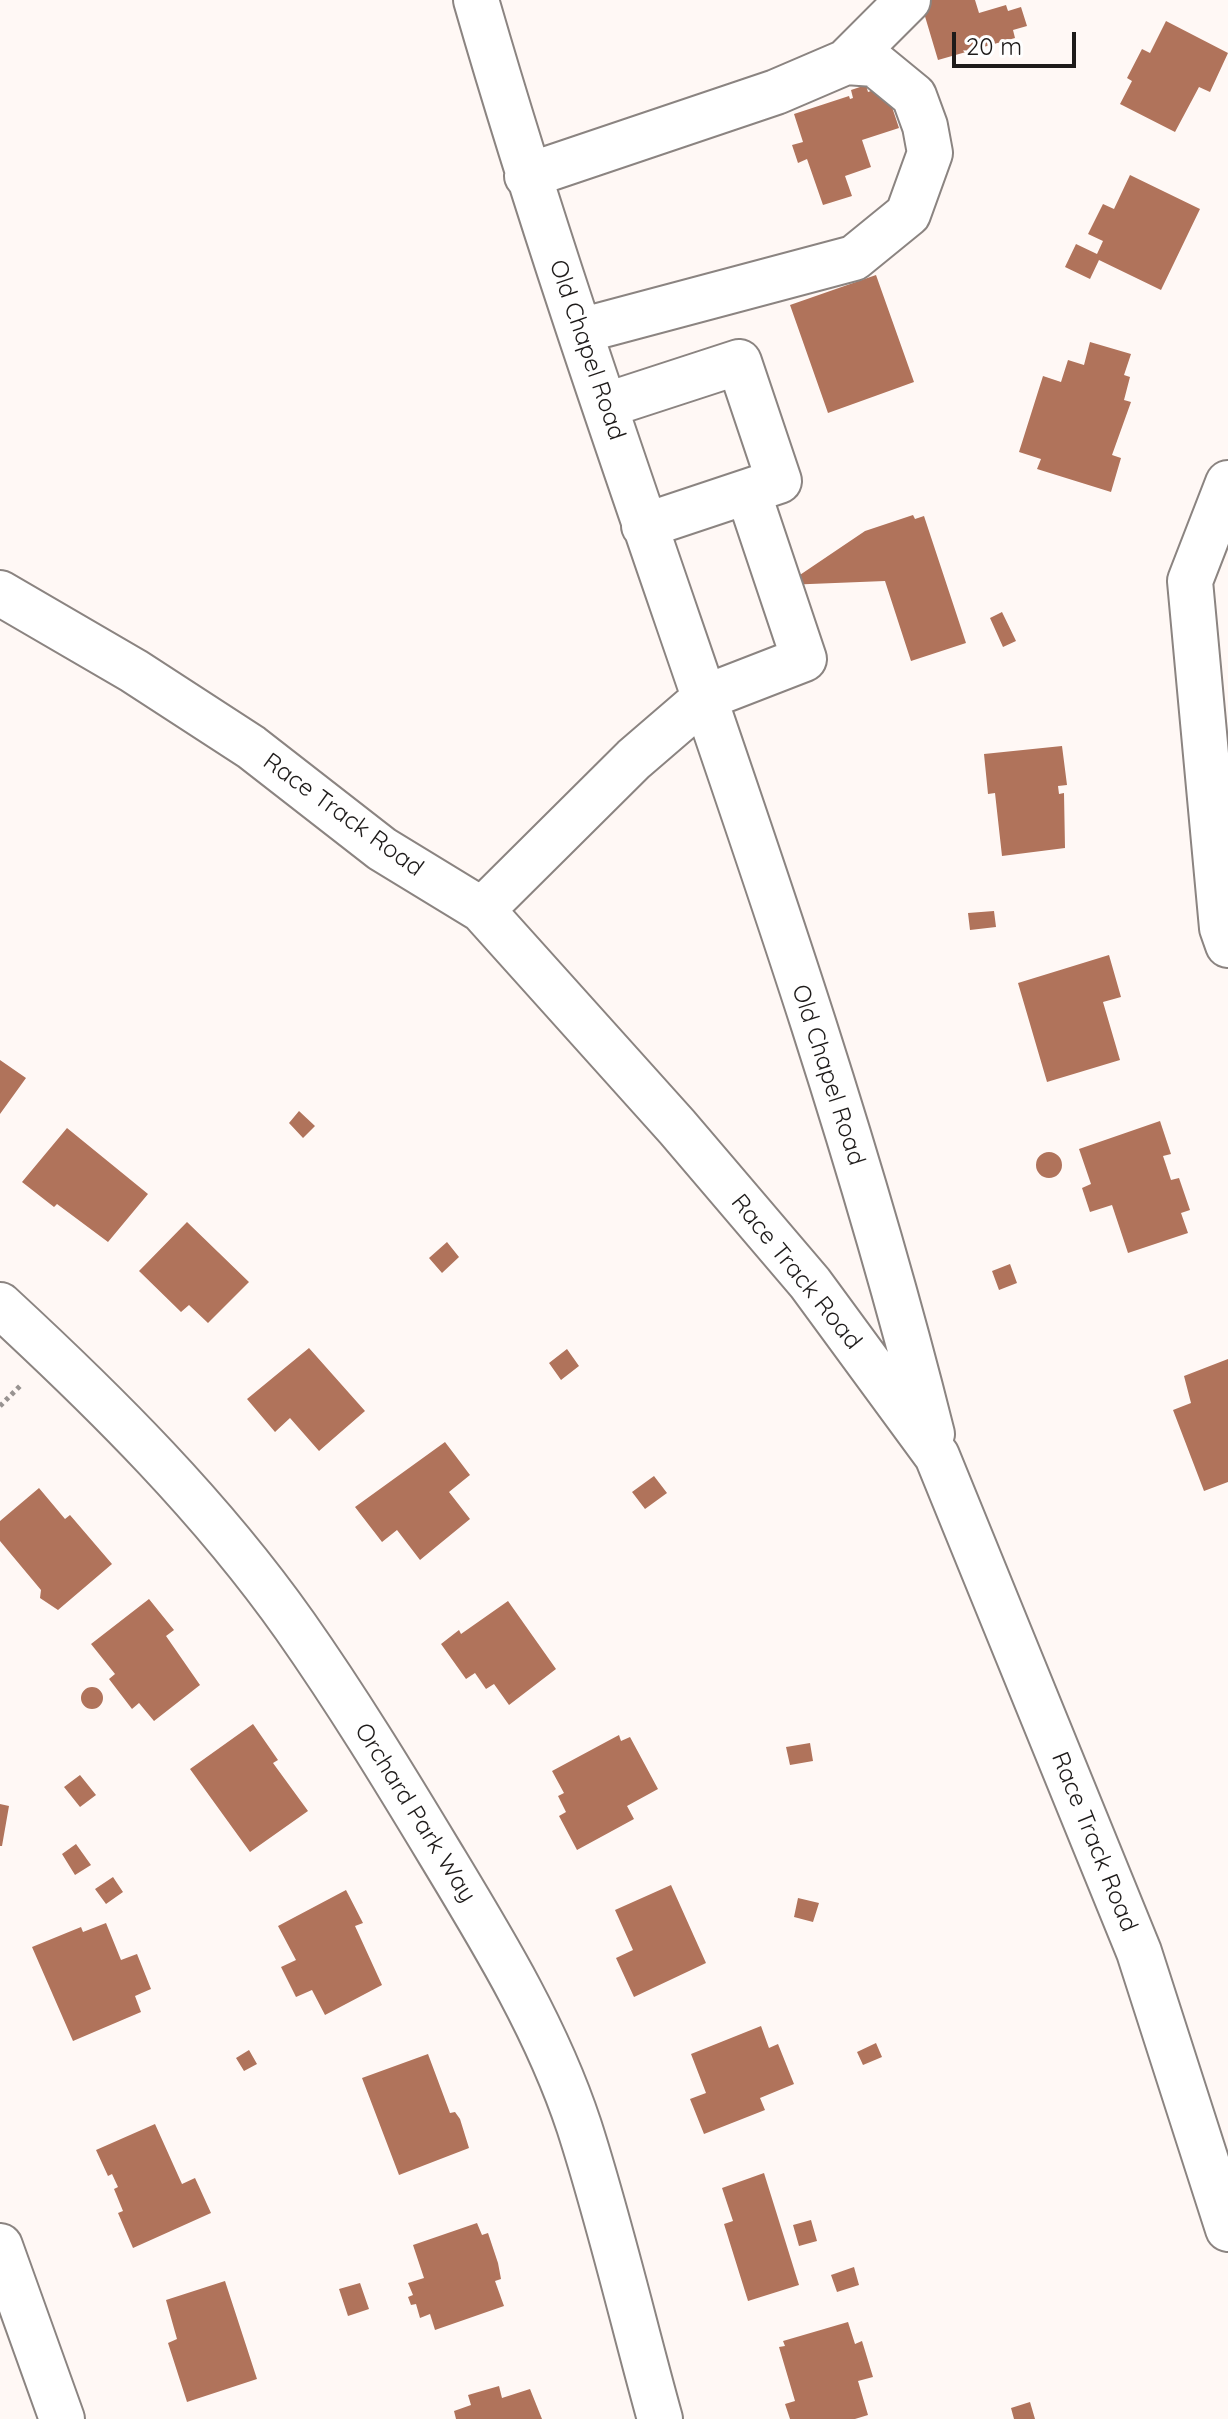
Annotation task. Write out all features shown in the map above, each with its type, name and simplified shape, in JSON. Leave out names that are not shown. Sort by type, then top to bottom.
[{"type":"street","name":"Old Chapel Road","points":[[476,0],[527,176],[607,405],[644,526],[706,697],[866,1193],[899,1304],[937,1456]]},
{"type":"street","points":[[527,176],[776,92],[846,62],[908,0]]},
{"type":"street","points":[[580,331],[854,258],[908,214],[930,153],[914,96],[875,64],[846,62]]},
{"type":"street","points":[[607,405],[739,362],[779,481],[644,526]]},
{"type":"street","points":[[1226,933],[1190,581],[1228,483]]},
{"type":"street","points":[[482,910],[634,759],[706,697],[804,659],[748,492]]},
{"type":"street","name":"Race Track Road","points":[[0,593],[134,671],[251,747],[382,849],[482,910],[667,1116],[810,1283],[937,1456],[1139,1952],[1228,2229]]},
{"type":"street","name":"Orchard Park Way","points":[[0,1305],[128,1428],[221,1533],[294,1624],[377,1748],[491,1938],[539,2029],[578,2124],[660,2419]]},
{"type":"street","points":[[0,2246],[62,2419]]},
{"type":"building","points":[[975,0],[979,13],[1006,5],[1008,11],[1021,7],[1027,26],[1013,30],[1015,38],[938,60],[921,3]]},
{"type":"building","points":[[1166,21],[1228,53],[1210,92],[1199,87],[1175,132],[1120,104],[1132,81],[1127,78],[1142,49],[1150,53]]},
{"type":"building","points":[[866,85],[868,92],[885,86],[899,128],[862,140],[871,167],[845,176],[852,196],[823,205],[807,159],[798,163],[792,145],[803,142],[794,114],[849,96],[853,98],[851,90]]},
{"type":"building","points":[[1130,175],[1200,209],[1161,290],[1099,260],[1090,279],[1065,267],[1076,244],[1097,254],[1103,241],[1088,234],[1103,204],[1114,209]]},
{"type":"building","points":[[876,275],[914,382],[828,413],[790,305]]},
{"type":"building","points":[[1090,342],[1131,354],[1124,375],[1130,377],[1124,400],[1131,402],[1112,455],[1121,458],[1111,492],[1037,469],[1041,459],[1019,452],[1043,376],[1061,382],[1068,360],[1084,365]]},
{"type":"building","points":[[913,515],[915,519],[924,516],[966,643],[911,661],[885,581],[785,585],[865,531]]},
{"type":"building","points":[[1002,612],[1016,641],[1003,647],[990,618]]},
{"type":"building","points":[[1062,746],[1067,785],[1058,786],[1059,794],[1064,793],[1065,848],[1002,856],[995,793],[988,794],[984,754]]},
{"type":"building","points":[[994,911],[996,927],[970,930],[968,913]]},
{"type":"building","points":[[1109,955],[1121,997],[1103,1002],[1120,1060],[1047,1082],[1018,983]]},
{"type":"building","points":[[0,1060],[26,1078],[0,1114]]},
{"type":"building","points":[[299,1111],[315,1126],[303,1138],[289,1123]]},
{"type":"building","points":[[1160,1121],[1171,1154],[1163,1156],[1171,1180],[1179,1178],[1190,1210],[1181,1213],[1188,1233],[1128,1253],[1112,1205],[1090,1212],[1082,1188],[1091,1184],[1079,1149]]},
{"type":"building","points":[[67,1128],[148,1194],[108,1242],[22,1182]]},
{"type":"building","points":[[1049,1152],[1058,1156],[1062,1165],[1058,1174],[1049,1178],[1040,1174],[1036,1165],[1040,1156]]},
{"type":"building","points":[[187,1222],[249,1282],[208,1323],[189,1305],[181,1312],[139,1271]]},
{"type":"building","points":[[447,1242],[459,1257],[442,1273],[429,1258]]},
{"type":"building","points":[[1010,1264],[1017,1283],[999,1290],[992,1271]]},
{"type":"building","points":[[309,1348],[365,1411],[319,1451],[290,1418],[275,1432],[247,1399]]},
{"type":"building","points":[[567,1349],[579,1366],[561,1380],[549,1363]]},
{"type":"building","points":[[1228,1359],[1228,1482],[1204,1491],[1173,1410],[1191,1403],[1184,1376]]},
{"type":"building","points":[[445,1442],[470,1475],[449,1492],[470,1519],[420,1560],[397,1530],[382,1542],[355,1507]]},
{"type":"building","points":[[654,1476],[667,1493],[645,1509],[632,1492]]},
{"type":"building","points":[[39,1488],[65,1519],[70,1515],[112,1564],[58,1610],[40,1598],[41,1590],[0,1541],[0,1521]]},
{"type":"building","points":[[149,1599],[174,1630],[166,1636],[200,1685],[154,1721],[139,1703],[132,1709],[109,1679],[115,1674],[91,1644]]},
{"type":"building","points":[[508,1601],[556,1669],[509,1705],[494,1684],[486,1689],[475,1673],[466,1679],[441,1644]]},
{"type":"building","points":[[92,1687],[100,1690],[103,1698],[100,1706],[92,1709],[84,1706],[81,1698],[84,1690]]},
{"type":"building","points":[[253,1724],[278,1760],[273,1763],[308,1811],[250,1852],[190,1769]]},
{"type":"building","points":[[619,1735],[621,1741],[630,1737],[658,1789],[627,1806],[634,1819],[577,1850],[559,1816],[566,1812],[558,1796],[564,1793],[552,1771]]},
{"type":"building","points":[[810,1743],[813,1761],[790,1765],[786,1747]]},
{"type":"building","points":[[80,1775],[96,1795],[80,1807],[64,1787]]},
{"type":"building","points":[[0,1804],[9,1806],[2,1846],[0,1846]]},
{"type":"building","points":[[76,1844],[91,1865],[75,1875],[62,1854]]},
{"type":"building","points":[[113,1877],[123,1892],[106,1904],[95,1889]]},
{"type":"building","points":[[671,1885],[706,1963],[634,1997],[616,1958],[633,1950],[615,1910]]},
{"type":"building","points":[[346,1890],[363,1923],[355,1926],[382,1985],[325,2015],[312,1990],[296,1997],[281,1967],[296,1960],[278,1926]]},
{"type":"building","points":[[798,1898],[819,1903],[813,1922],[794,1917]]},
{"type":"building","points":[[106,1923],[121,1960],[137,1954],[151,1989],[135,1996],[141,2012],[73,2041],[32,1947],[81,1927],[83,1932]]},
{"type":"building","points":[[761,2026],[769,2048],[778,2044],[794,2084],[760,2098],[765,2110],[704,2134],[690,2099],[706,2093],[691,2054]]},
{"type":"building","points":[[876,2043],[882,2057],[863,2065],[857,2052]]},
{"type":"building","points":[[249,2050],[257,2064],[244,2071],[236,2058]]},
{"type":"building","points":[[428,2054],[450,2113],[455,2112],[460,2119],[469,2148],[399,2175],[362,2078]]},
{"type":"building","points":[[155,2124],[182,2184],[195,2178],[211,2213],[133,2248],[118,2213],[123,2211],[114,2189],[118,2187],[112,2174],[108,2176],[96,2150]]},
{"type":"building","points":[[764,2173],[799,2285],[748,2301],[724,2224],[733,2221],[722,2188]]},
{"type":"building","points":[[811,2220],[817,2241],[799,2246],[793,2225]]},
{"type":"building","points":[[477,2223],[482,2235],[488,2233],[498,2263],[501,2279],[495,2281],[504,2306],[435,2330],[430,2314],[420,2318],[416,2304],[411,2305],[408,2297],[413,2295],[408,2283],[424,2278],[413,2245]]},
{"type":"building","points":[[854,2267],[859,2285],[837,2292],[831,2275]]},
{"type":"building","points":[[225,2281],[257,2379],[187,2402],[168,2343],[177,2339],[166,2300]]},
{"type":"building","points":[[360,2283],[369,2309],[348,2316],[339,2289]]},
{"type":"building","points":[[848,2322],[855,2344],[862,2341],[873,2377],[858,2381],[868,2415],[855,2419],[790,2419],[785,2404],[795,2401],[779,2347],[785,2346],[783,2341]]},
{"type":"building","points":[[499,2386],[502,2398],[530,2389],[542,2419],[456,2419],[454,2411],[471,2405],[468,2395]]},
{"type":"building","points":[[1030,2402],[1035,2419],[1014,2419],[1011,2408]]}]
